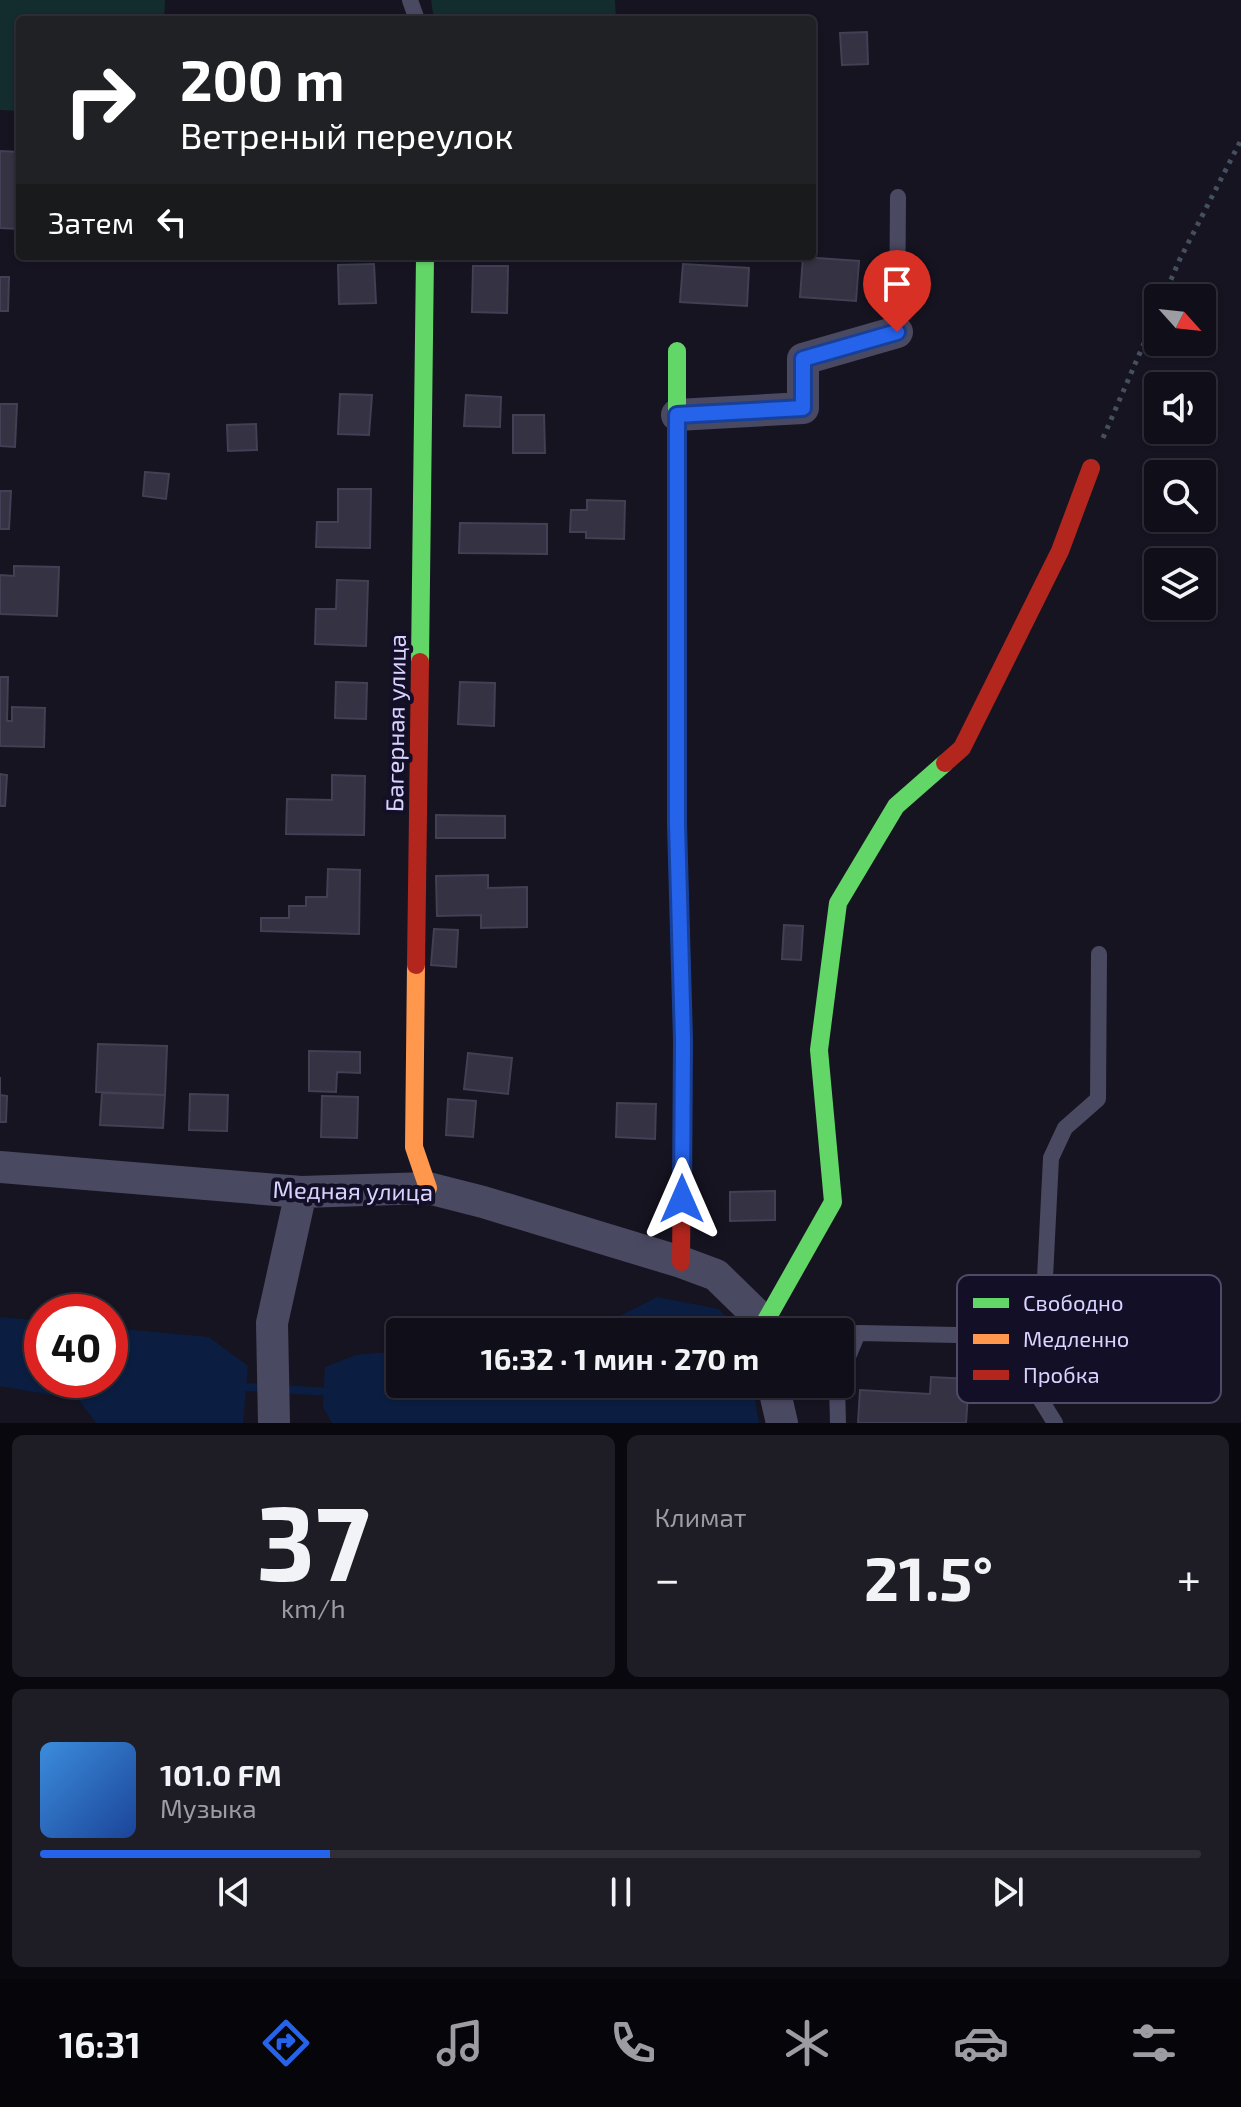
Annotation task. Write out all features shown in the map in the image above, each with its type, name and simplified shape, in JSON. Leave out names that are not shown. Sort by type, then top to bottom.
[{"type":"street","name":"Багерная улица","points":[[425,260],[414,1147],[428,1188]]},
{"type":"street","points":[[677,415],[803,408],[803,359],[897,332]]},
{"type":"street","points":[[677,351],[677,824],[683,1040],[681,1262]]},
{"type":"street","points":[[767,1318],[833,1202],[819,1050],[838,903],[896,806],[962,748],[1060,551],[1091,468]]},
{"type":"street","name":"Медная улица","points":[[0,1167],[301,1192],[428,1188],[483,1202],[716,1275],[755,1313],[756,1318]]},
{"type":"street","points":[[274,1423],[272,1323],[301,1192]]},
{"type":"street","points":[[776,1398],[782,1423]]},
{"type":"lane","points":[[897,332],[898,197]]},
{"type":"lane","points":[[1045,1275],[1051,1158],[1065,1128],[1098,1099],[1099,954]]},
{"type":"lane","points":[[854,1343],[858,1333],[957,1335]]},
{"type":"lane","points":[[837,1398],[838,1423]]},
{"type":"lane","points":[[1043,1403],[1055,1423]]},
{"type":"path","points":[[1169,284],[1241,140]]},
{"type":"path","points":[[1091,468],[1144,344]]},
{"type":"green space","points":[[0,0],[165,0],[164,16],[16,16],[16,111],[0,110]]},
{"type":"green space","points":[[431,0],[615,0],[616,16],[433,16]]},
{"type":"water","points":[[657,1297],[719,1309],[727,1318],[616,1318]]},
{"type":"water","points":[[0,1317],[24,1319],[24,1390],[0,1386]]},
{"type":"water","points":[[128,1330],[209,1337],[248,1366],[243,1423],[96,1423],[79,1400],[68,1398],[128,1398]]},
{"type":"water","points":[[386,1352],[386,1398],[755,1398],[759,1423],[332,1423],[323,1407],[325,1367],[356,1355]]},
{"type":"building","points":[[867,32],[868,64],[842,65],[840,33]]},
{"type":"building","points":[[0,151],[16,152],[16,229],[0,228]]},
{"type":"building","points":[[803,260],[859,261],[856,301],[800,297]]},
{"type":"building","points":[[374,264],[376,303],[339,304],[338,265]]},
{"type":"building","points":[[683,264],[749,268],[747,306],[680,302]]},
{"type":"building","points":[[473,266],[508,266],[507,313],[472,312]]},
{"type":"building","points":[[0,277],[9,277],[8,311],[0,311]]},
{"type":"building","points":[[340,394],[372,395],[369,435],[338,434]]},
{"type":"building","points":[[466,395],[501,397],[500,427],[464,426]]},
{"type":"building","points":[[0,404],[17,404],[15,447],[0,446]]},
{"type":"building","points":[[513,415],[544,415],[545,453],[513,453]]},
{"type":"building","points":[[256,424],[257,450],[228,451],[227,425]]},
{"type":"building","points":[[145,472],[169,474],[166,499],[143,496]]},
{"type":"building","points":[[338,489],[371,489],[370,548],[316,547],[317,522],[338,522]]},
{"type":"building","points":[[0,491],[11,491],[9,529],[0,529]]},
{"type":"building","points":[[587,500],[625,501],[624,539],[586,538],[586,532],[570,532],[571,510],[587,510]]},
{"type":"building","points":[[460,523],[547,524],[547,554],[459,553]]},
{"type":"building","points":[[14,566],[59,567],[57,616],[0,614],[0,575],[14,576]]},
{"type":"building","points":[[337,580],[368,581],[366,646],[315,644],[316,609],[336,609]]},
{"type":"building","points":[[0,677],[8,677],[7,721],[12,721],[12,707],[45,708],[44,747],[0,746]]},
{"type":"building","points":[[336,682],[367,683],[366,719],[335,718]]},
{"type":"building","points":[[460,682],[495,683],[494,726],[458,724]]},
{"type":"building","points":[[0,774],[7,775],[5,806],[0,806]]},
{"type":"building","points":[[332,775],[365,776],[364,835],[286,834],[287,799],[332,800]]},
{"type":"building","points":[[436,815],[505,816],[505,838],[436,838]]},
{"type":"building","points":[[328,869],[360,870],[359,934],[261,931],[261,918],[289,918],[289,906],[306,906],[306,897],[327,897]]},
{"type":"building","points":[[488,875],[488,888],[527,887],[527,927],[481,928],[481,915],[437,916],[436,876]]},
{"type":"building","points":[[784,925],[803,926],[801,960],[782,959]]},
{"type":"building","points":[[434,929],[458,930],[456,967],[431,965]]},
{"type":"building","points":[[98,1044],[167,1046],[165,1095],[96,1092]]},
{"type":"building","points":[[309,1051],[360,1052],[360,1073],[337,1072],[336,1092],[309,1091]]},
{"type":"building","points":[[468,1053],[512,1058],[508,1094],[464,1089]]},
{"type":"building","points":[[102,1093],[165,1095],[163,1128],[100,1125]]},
{"type":"building","points":[[190,1094],[228,1095],[227,1131],[189,1130]]},
{"type":"building","points":[[0,1095],[7,1096],[6,1122],[0,1122]]},
{"type":"building","points":[[322,1096],[358,1097],[357,1138],[321,1137]]},
{"type":"building","points":[[448,1099],[476,1101],[473,1137],[446,1135]]},
{"type":"building","points":[[617,1103],[656,1104],[655,1139],[616,1137]]},
{"type":"building","points":[[775,1191],[775,1220],[730,1221],[730,1192]]},
{"type":"building","points":[[931,1377],[957,1378],[957,1403],[967,1403],[966,1423],[858,1423],[860,1390],[930,1394]]},
{"type":"waterway","points":[[237,1387],[268,1388]]},
{"type":"waterway","points":[[281,1389],[332,1392]]},
{"type":"traffic: fast","points":[[420,662],[425,260]]},
{"type":"traffic: fast","points":[[677,351],[677,824],[681,953]]},
{"type":"traffic: fast","points":[[767,1318],[833,1202],[819,1050],[838,903],[896,806],[945,763]]},
{"type":"traffic: slow","points":[[416,965],[414,1147],[428,1188]]},
{"type":"traffic: jam","points":[[945,763],[962,748],[1060,551],[1091,468]]},
{"type":"traffic: jam","points":[[416,965],[420,662]]},
{"type":"traffic: jam","points":[[681,953],[681,1262]]},
{"type":"route","points":[[682,1199],[683,1040],[677,824],[677,415],[803,408],[803,359],[897,332]]}]
